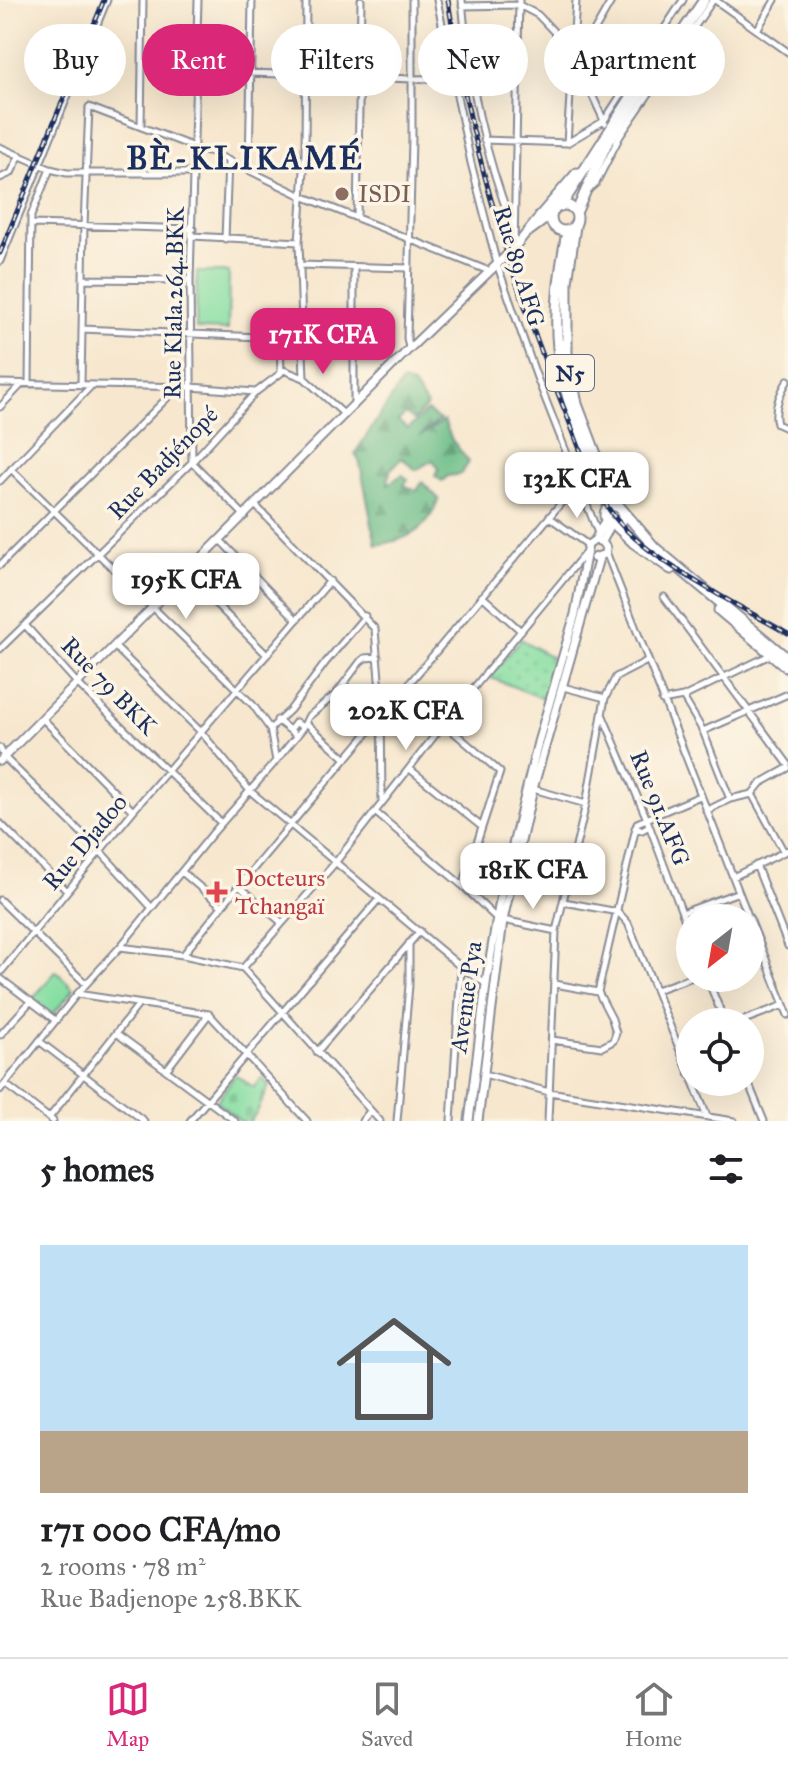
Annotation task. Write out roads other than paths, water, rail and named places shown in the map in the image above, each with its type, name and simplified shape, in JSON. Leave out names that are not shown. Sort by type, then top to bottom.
[{"type":"highway","points":[[610,507],[576,423],[558,352],[557,301],[576,213],[613,129],[697,0]]},
{"type":"highway","points":[[571,229],[555,227],[556,210],[704,0]]},
{"type":"highway","points":[[540,216],[588,162]]},
{"type":"highway","points":[[556,210],[570,207],[576,213]]},
{"type":"highway","name":"N5","points":[[571,229],[567,354],[577,404],[613,499],[655,548],[788,659]]},
{"type":"highway","points":[[610,522],[622,518],[622,511],[616,506],[605,513],[610,522],[788,668]]},
{"type":"main road","points":[[2,759],[409,349],[514,248],[540,216],[556,210]]},
{"type":"main road","points":[[526,232],[531,232],[556,210]]},
{"type":"main road","name":"Avenue Pya","points":[[469,1121],[517,824],[593,544],[610,522]]},
{"type":"main road","points":[[593,544],[604,557]]},
{"type":"main road","points":[[593,544],[604,557]]},
{"type":"main road","name":"Avenue Pya","points":[[500,919],[533,789],[604,557]]},
{"type":"main road","name":"Avenue Pya","points":[[478,1121],[490,984]]},
{"type":"street","points":[[0,261],[107,0]]},
{"type":"street","points":[[141,126],[143,0]]},
{"type":"street","name":"Rue Klala.264.BKK","points":[[198,0],[198,24]]},
{"type":"street","points":[[251,24],[252,0]]},
{"type":"street","points":[[306,0],[306,24]]},
{"type":"street","points":[[360,24],[361,0]]},
{"type":"street","points":[[409,349],[412,0]]},
{"type":"street","name":"Rue 89 AFG","points":[[437,0],[442,24]]},
{"type":"street","points":[[574,24],[576,0]]},
{"type":"street","points":[[598,24],[612,0]]},
{"type":"street","points":[[585,192],[596,183],[613,129],[683,0]]},
{"type":"street","points":[[484,140],[567,143],[613,129],[714,0],[788,52]]},
{"type":"street","points":[[757,30],[775,0]]},
{"type":"street","points":[[514,248],[519,2]]},
{"type":"street","points":[[514,229],[484,140],[470,77],[462,3],[519,2],[546,24]]},
{"type":"street","points":[[402,78],[418,79]]},
{"type":"street","name":"Rue Klala.264.BKK","points":[[192,462],[190,280],[197,96]]},
{"type":"street","points":[[249,96],[249,170]]},
{"type":"street","points":[[304,378],[299,242],[305,156],[305,96]]},
{"type":"street","points":[[357,218],[358,96]]},
{"type":"street","name":"Rue 89 AFG","points":[[457,96],[497,264],[577,484],[593,544]]},
{"type":"street","points":[[567,143],[570,96]]},
{"type":"street","points":[[596,96],[613,129]]},
{"type":"street","points":[[81,383],[89,107],[194,149],[209,151],[302,196],[489,271]]},
{"type":"street","points":[[0,147],[50,169],[85,173],[194,173]]},
{"type":"street","points":[[0,178],[11,173],[20,155]]},
{"type":"street","points":[[225,239],[228,161]]},
{"type":"street","points":[[0,407],[26,383],[31,216],[50,169]]},
{"type":"street","points":[[33,224],[84,225],[192,233],[225,239],[299,242]]},
{"type":"street","points":[[299,265],[409,268]]},
{"type":"street","points":[[354,267],[354,406]]},
{"type":"street","points":[[83,279],[190,280]]},
{"type":"street","points":[[82,329],[280,338],[281,369],[304,378],[345,416]]},
{"type":"street","name":"Rue Badjénopé","points":[[0,649],[192,462],[256,392],[281,373],[281,369]]},
{"type":"street","points":[[788,380],[776,414],[777,424],[788,429]]},
{"type":"street","points":[[0,383],[81,383],[256,392]]},
{"type":"street","points":[[0,481],[92,384]]},
{"type":"street","points":[[0,565],[178,387]]},
{"type":"street","points":[[192,462],[245,516]]},
{"type":"street","points":[[11,469],[266,720],[276,761]]},
{"type":"street","points":[[183,955],[577,484]]},
{"type":"street","points":[[256,506],[375,629],[382,803]]},
{"type":"street","points":[[243,968],[335,863],[411,770],[443,725],[593,544],[549,517]]},
{"type":"street","points":[[221,541],[297,620]]},
{"type":"street","points":[[604,557],[744,904]]},
{"type":"street","points":[[187,575],[267,655]]},
{"type":"street","name":"Rue Djadoo","points":[[0,976],[133,811],[330,581]]},
{"type":"street","points":[[482,596],[521,631]]},
{"type":"street","points":[[664,597],[788,766],[761,783],[752,794],[730,799],[706,811]]},
{"type":"street","points":[[270,729],[290,710],[365,616]]},
{"type":"street","name":"Rue 79 BKK","points":[[25,625],[78,684],[221,823]]},
{"type":"street","points":[[115,647],[202,733],[250,791],[461,967],[490,984]]},
{"type":"street","points":[[662,701],[683,697],[771,654]]},
{"type":"street","points":[[0,1090],[55,1020],[297,736],[308,717],[336,694],[360,662],[365,658],[378,657]]},
{"type":"street","points":[[548,1121],[556,931],[586,804],[605,698],[616,677],[647,661]]},
{"type":"street","points":[[563,687],[605,698]]},
{"type":"street","points":[[404,689],[500,772],[463,886]]},
{"type":"street","points":[[703,731],[788,694]]},
{"type":"street","points":[[683,697],[703,731],[730,799]]},
{"type":"street","name":"Rue 91.AFG","points":[[603,715],[679,904]]},
{"type":"street","points":[[43,719],[133,811]]},
{"type":"street","points":[[277,720],[297,736]]},
{"type":"street","points":[[290,730],[296,722],[305,726],[346,759]]},
{"type":"street","points":[[0,748],[2,759],[100,851],[152,908]]},
{"type":"street","points":[[411,770],[482,827]]},
{"type":"street","points":[[533,789],[586,804]]},
{"type":"street","points":[[733,877],[786,851],[752,794]]},
{"type":"street","points":[[552,1040],[602,1047],[610,1044],[616,1033],[598,992],[635,828],[646,817],[700,796]]},
{"type":"street","points":[[375,812],[500,919],[556,931]]},
{"type":"street","points":[[0,823],[67,891]]},
{"type":"street","points":[[635,828],[642,830],[649,826]]},
{"type":"street","points":[[756,865],[788,946]]},
{"type":"street","points":[[182,872],[222,906]]},
{"type":"street","points":[[239,886],[281,922]]},
{"type":"street","points":[[706,904],[739,892]]},
{"type":"street","points":[[0,900],[86,984]]},
{"type":"street","points":[[190,1121],[378,900]]},
{"type":"street","points":[[563,901],[618,912],[628,923],[676,1040]]},
{"type":"street","points":[[317,1052],[420,931]]},
{"type":"street","points":[[397,1121],[409,985],[409,943]]},
{"type":"street","points":[[120,947],[183,955],[243,968],[380,1121]]},
{"type":"street","points":[[764,954],[788,1015]]},
{"type":"street","points":[[451,1121],[461,967]]},
{"type":"street","points":[[0,976],[55,1020]]},
{"type":"street","points":[[656,990],[676,983]]},
{"type":"street","points":[[555,984],[598,992]]},
{"type":"street","points":[[77,994],[209,1014],[307,1121]]},
{"type":"street","points":[[0,1035],[31,1001]]},
{"type":"street","points":[[5,1084],[51,1120],[140,1003]]},
{"type":"street","points":[[764,1013],[784,1005]]},
{"type":"street","points":[[167,1069],[209,1014]]},
{"type":"street","points":[[116,1033],[235,1121]]},
{"type":"street","points":[[39,1041],[144,1121]]},
{"type":"street","points":[[483,1073],[549,1092],[734,1121]]},
{"type":"street","points":[[699,1096],[708,1119]]},
{"type":"street","points":[[754,1096],[764,1121]]},
{"type":"street","points":[[362,1121],[370,1111]]},
{"type":"railway","points":[[0,253],[104,0]]},
{"type":"railway","points":[[448,0],[479,156],[508,257],[543,357],[600,494],[617,520],[652,552],[697,582],[788,634]]},
{"type":"place","name":"ISDI","points":[[342,194]]},
{"type":"place","name":"Docteurs Tchangaï","points":[[217,892]]},
{"type":"district","name":"BÈ-KLIKAMÉ","points":[[245,158]]}]
